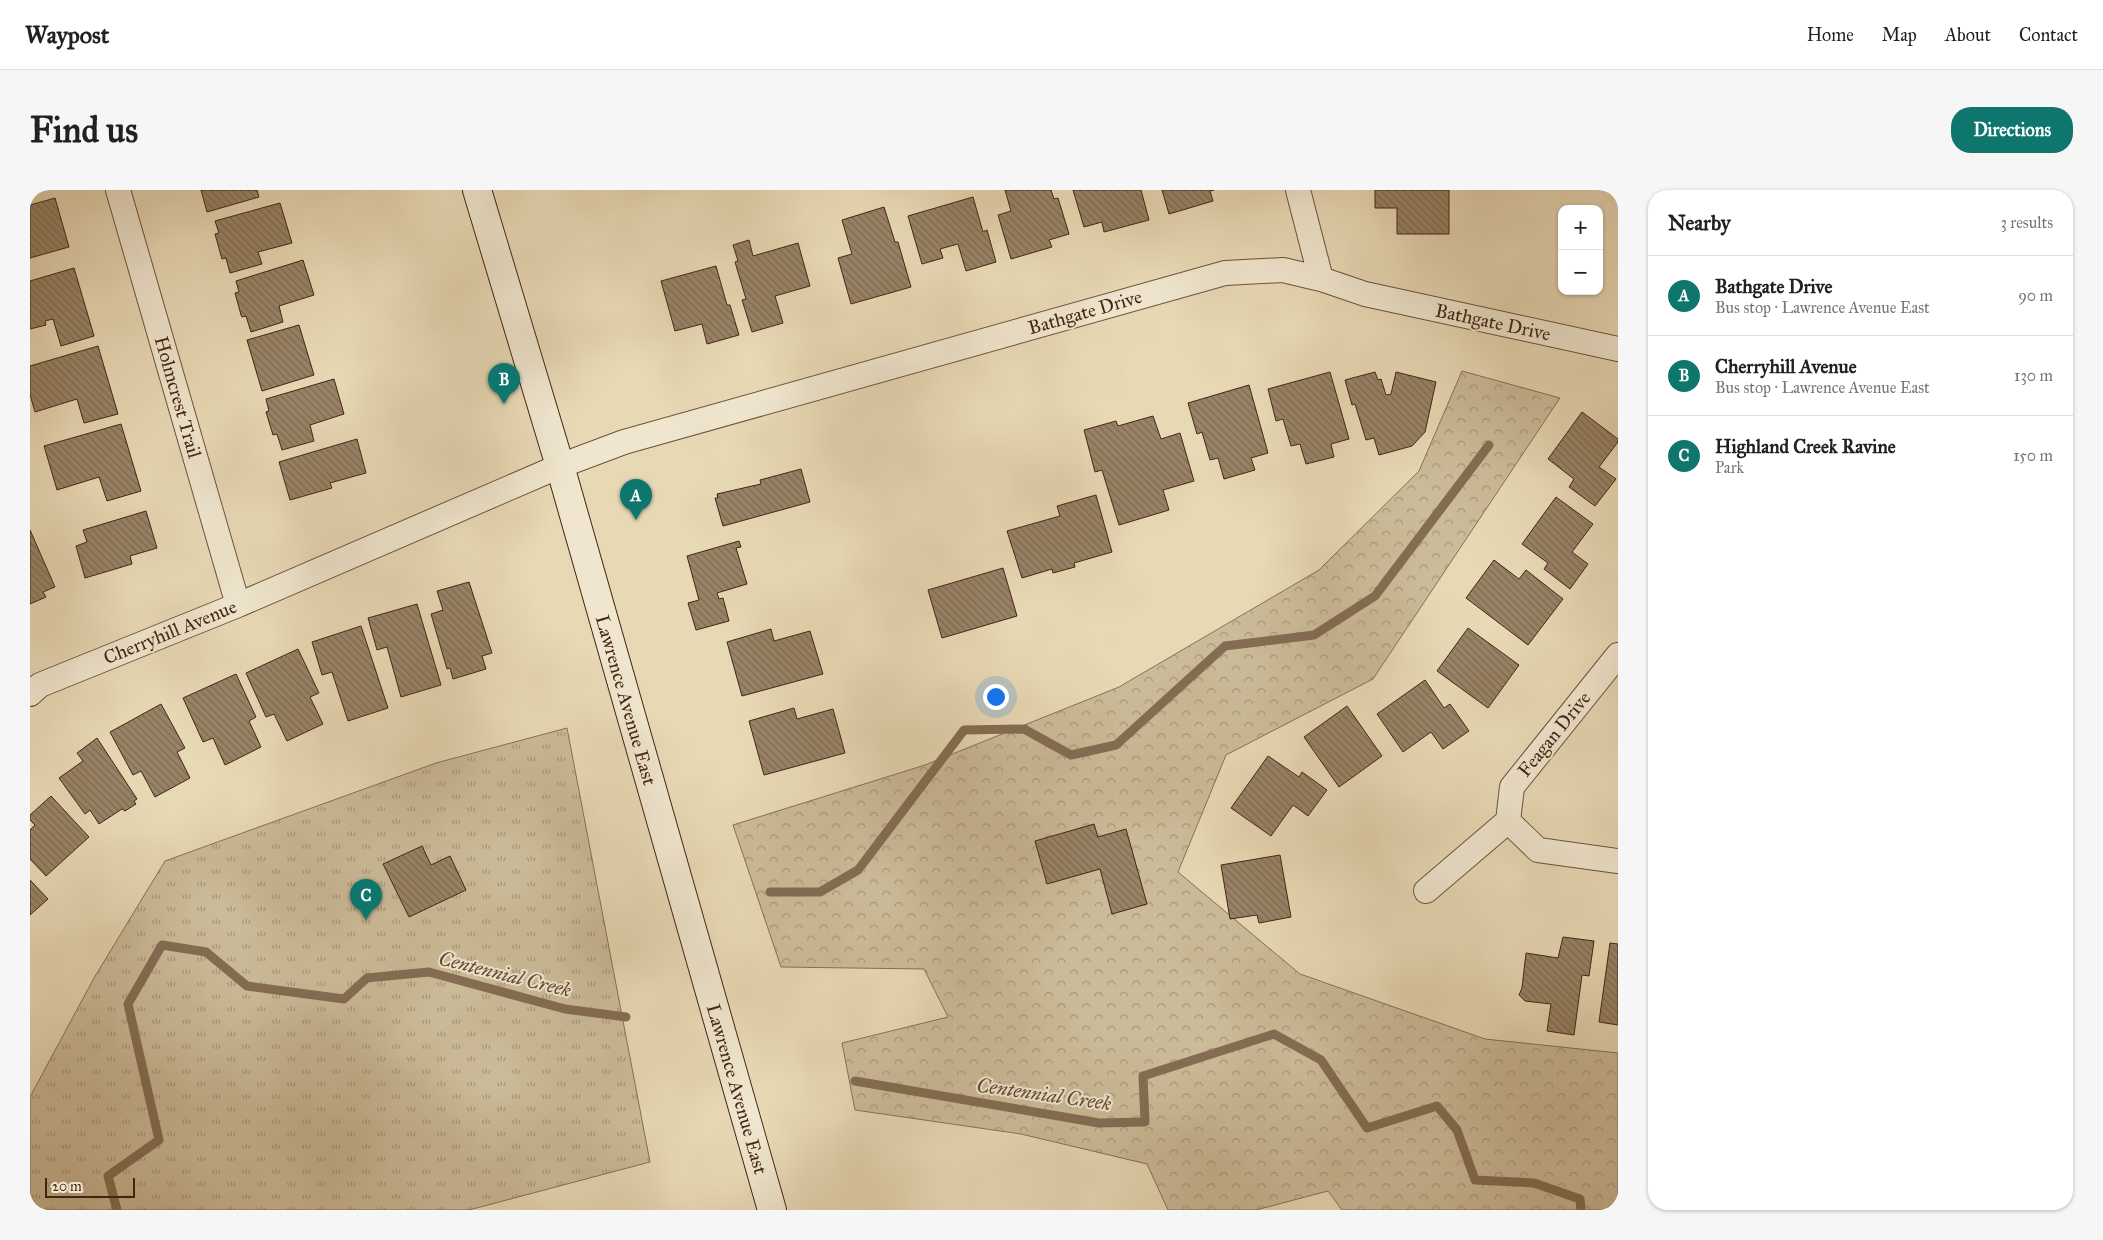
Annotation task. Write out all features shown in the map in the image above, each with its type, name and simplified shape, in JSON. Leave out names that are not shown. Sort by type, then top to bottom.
[{"type":"main road","name":"Lawrence Avenue East","points":[[477,190],[560,466],[772,1210]]},
{"type":"street","name":"Holmcrest Trail","points":[[118,190],[238,605]]},
{"type":"street","points":[[1298,190],[1320,279]]},
{"type":"street","name":"Bathgate Drive","points":[[560,466],[624,442],[1224,273],[1283,270],[1320,279],[1365,294],[1618,349]]},
{"type":"street","name":"Cherryhill Avenue","points":[[30,694],[40,684],[238,605],[560,466]]},
{"type":"street","name":"Feagan Drive","points":[[1508,821],[1512,787],[1618,655]]},
{"type":"street","points":[[1426,891],[1508,821],[1538,850],[1618,862]]},
{"type":"green space","points":[[1462,371],[1560,398],[1373,679],[1226,755],[1178,872],[1300,974],[1485,1039],[1618,1053],[1618,1210],[1342,1210],[1328,1191],[1256,1210],[1168,1210],[1147,1164],[1021,1134],[855,1110],[842,1043],[948,1017],[924,969],[781,967],[733,825],[925,765],[1119,687],[1319,570],[1419,471]]},
{"type":"green space","points":[[567,728],[650,1162],[469,1210],[30,1210],[30,1097],[94,978],[165,861],[436,763]]},
{"type":"building","points":[[201,190],[257,190],[259,197],[207,212]]},
{"type":"building","points":[[1005,190],[1051,190],[1054,199],[1058,198],[1069,234],[1049,240],[1052,247],[1011,259],[998,215],[1011,211]]},
{"type":"building","points":[[1073,190],[1141,190],[1149,220],[1104,232],[1102,222],[1084,227]]},
{"type":"building","points":[[1162,190],[1214,190],[1210,191],[1213,201],[1169,214]]},
{"type":"building","points":[[1375,190],[1449,190],[1449,234],[1397,234],[1397,208],[1375,208]]},
{"type":"building","points":[[973,197],[983,232],[987,230],[996,262],[966,271],[958,244],[940,249],[943,258],[922,264],[908,216]]},
{"type":"building","points":[[55,198],[69,247],[30,258],[30,205]]},
{"type":"building","points":[[280,203],[292,243],[258,252],[262,264],[230,273],[226,258],[222,259],[215,234],[219,233],[215,221]]},
{"type":"building","points":[[884,207],[895,242],[898,242],[911,287],[851,304],[838,258],[852,254],[842,220]]},
{"type":"building","points":[[749,240],[753,256],[798,243],[810,286],[775,296],[783,323],[752,332],[742,300],[746,299],[735,262],[738,261],[733,245]]},
{"type":"building","points":[[303,260],[314,295],[279,306],[283,322],[251,332],[246,316],[242,317],[241,315],[235,293],[239,292],[236,281]]},
{"type":"building","points":[[716,266],[727,305],[730,305],[739,335],[707,344],[702,324],[675,331],[661,281]]},
{"type":"building","points":[[74,268],[94,336],[61,346],[53,319],[45,321],[46,325],[30,329],[30,281]]},
{"type":"building","points":[[299,325],[314,375],[262,391],[247,340]]},
{"type":"building","points":[[98,346],[118,414],[84,423],[77,399],[35,412],[30,395],[30,366]]},
{"type":"building","points":[[1330,372],[1349,439],[1331,444],[1334,457],[1306,464],[1300,444],[1291,446],[1283,419],[1276,421],[1268,389]]},
{"type":"building","points":[[1375,372],[1378,380],[1381,379],[1386,395],[1391,394],[1396,372],[1436,382],[1425,432],[1412,446],[1379,455],[1374,438],[1366,440],[1355,404],[1352,405],[1345,380]]},
{"type":"building","points":[[334,379],[344,414],[310,425],[314,441],[282,450],[277,434],[273,435],[266,412],[269,411],[266,399]]},
{"type":"building","points":[[1249,385],[1268,453],[1251,458],[1255,470],[1224,479],[1218,458],[1210,460],[1202,432],[1197,434],[1188,403]]},
{"type":"building","points":[[1582,412],[1618,439],[1618,442],[1599,467],[1616,479],[1595,506],[1569,487],[1574,479],[1548,459]]},
{"type":"building","points":[[1153,416],[1161,439],[1180,433],[1194,481],[1163,490],[1169,510],[1119,525],[1102,470],[1095,472],[1084,430],[1116,421],[1118,426]]},
{"type":"building","points":[[121,424],[141,491],[107,501],[99,477],[57,490],[44,446]]},
{"type":"building","points":[[357,439],[366,473],[330,483],[332,488],[290,500],[279,462]]},
{"type":"building","points":[[801,469],[810,502],[723,526],[715,498],[718,498],[717,494],[761,484],[760,480]]},
{"type":"building","points":[[1096,495],[1112,552],[1074,563],[1075,567],[1053,573],[1052,569],[1022,578],[1007,531],[1060,516],[1057,506]]},
{"type":"building","points":[[1556,497],[1593,524],[1572,552],[1588,564],[1570,589],[1544,569],[1548,563],[1522,544]]},
{"type":"building","points":[[146,511],[157,548],[130,556],[132,564],[85,578],[76,546],[87,542],[83,530]]},
{"type":"building","points":[[30,530],[55,587],[43,592],[46,597],[30,604]]},
{"type":"building","points":[[739,541],[741,547],[736,548],[747,584],[717,593],[719,599],[723,598],[729,621],[696,630],[688,603],[699,600],[687,556]]},
{"type":"building","points":[[1494,560],[1519,579],[1526,570],[1563,599],[1528,645],[1466,598]]},
{"type":"building","points":[[1003,568],[1017,616],[942,638],[928,590]]},
{"type":"building","points":[[469,582],[492,653],[482,656],[486,669],[453,679],[450,668],[447,669],[431,614],[443,610],[437,591]]},
{"type":"building","points":[[417,604],[441,685],[401,697],[387,647],[377,650],[368,618]]},
{"type":"building","points":[[361,626],[388,708],[348,721],[332,672],[322,675],[312,642]]},
{"type":"building","points":[[1468,628],[1519,665],[1488,708],[1437,671]]},
{"type":"building","points":[[771,629],[774,641],[810,631],[823,674],[742,696],[727,642]]},
{"type":"building","points":[[298,649],[319,693],[310,697],[323,724],[287,741],[274,714],[266,717],[246,673]]},
{"type":"building","points":[[236,674],[256,717],[249,721],[261,747],[225,765],[213,738],[203,742],[183,698]]},
{"type":"building","points":[[1425,680],[1444,708],[1450,704],[1469,731],[1443,749],[1431,732],[1403,752],[1377,714]]},
{"type":"building","points":[[161,704],[185,748],[177,752],[190,778],[155,797],[141,771],[133,775],[110,732]]},
{"type":"building","points":[[1347,706],[1382,756],[1339,787],[1304,737]]},
{"type":"building","points":[[794,708],[797,719],[833,709],[845,753],[764,775],[749,721]]},
{"type":"building","points":[[97,738],[137,799],[134,801],[136,804],[125,811],[122,809],[99,824],[90,810],[85,814],[59,778],[83,761],[77,753]]},
{"type":"building","points":[[1268,756],[1299,777],[1302,772],[1327,790],[1308,816],[1293,805],[1271,836],[1231,808]]},
{"type":"building","points":[[51,796],[89,837],[46,876],[30,859],[30,830],[35,825],[30,820],[30,815]]},
{"type":"building","points":[[1094,824],[1098,837],[1126,829],[1147,904],[1112,914],[1100,869],[1047,884],[1035,841]]},
{"type":"building","points":[[422,846],[431,865],[450,856],[466,890],[409,917],[383,864]]},
{"type":"building","points":[[1280,855],[1291,917],[1259,923],[1257,915],[1230,919],[1221,865]]},
{"type":"building","points":[[30,880],[48,899],[30,915]]},
{"type":"building","points":[[1563,937],[1594,941],[1589,976],[1582,975],[1574,1035],[1547,1031],[1551,1004],[1525,1001],[1519,995],[1522,988],[1526,953],[1558,958]]},
{"type":"building","points":[[1610,943],[1618,944],[1618,1025],[1599,1022]]},
{"type":"waterway","points":[[770,892],[820,892],[858,870],[964,730],[1024,729],[1071,755],[1116,745],[1225,646],[1314,635],[1375,596],[1489,445]]},
{"type":"waterway","name":"Centennial Creek","points":[[117,1210],[108,1176],[159,1140],[128,1004],[162,945],[206,952],[247,986],[344,999],[367,978],[429,972],[565,1009],[626,1017]]},
{"type":"waterway","name":"Centennial Creek","points":[[855,1081],[1099,1123],[1145,1122],[1143,1076],[1274,1034],[1321,1060],[1367,1128],[1437,1106],[1457,1130],[1475,1180],[1534,1183],[1580,1199],[1581,1210]]},
{"type":"place","name":"Cherryhill Avenue","points":[[504,404]]},
{"type":"place","name":"Bathgate Drive","points":[[636,520]]},
{"type":"place","name":"Highland Creek Ravine","points":[[366,920]]}]
